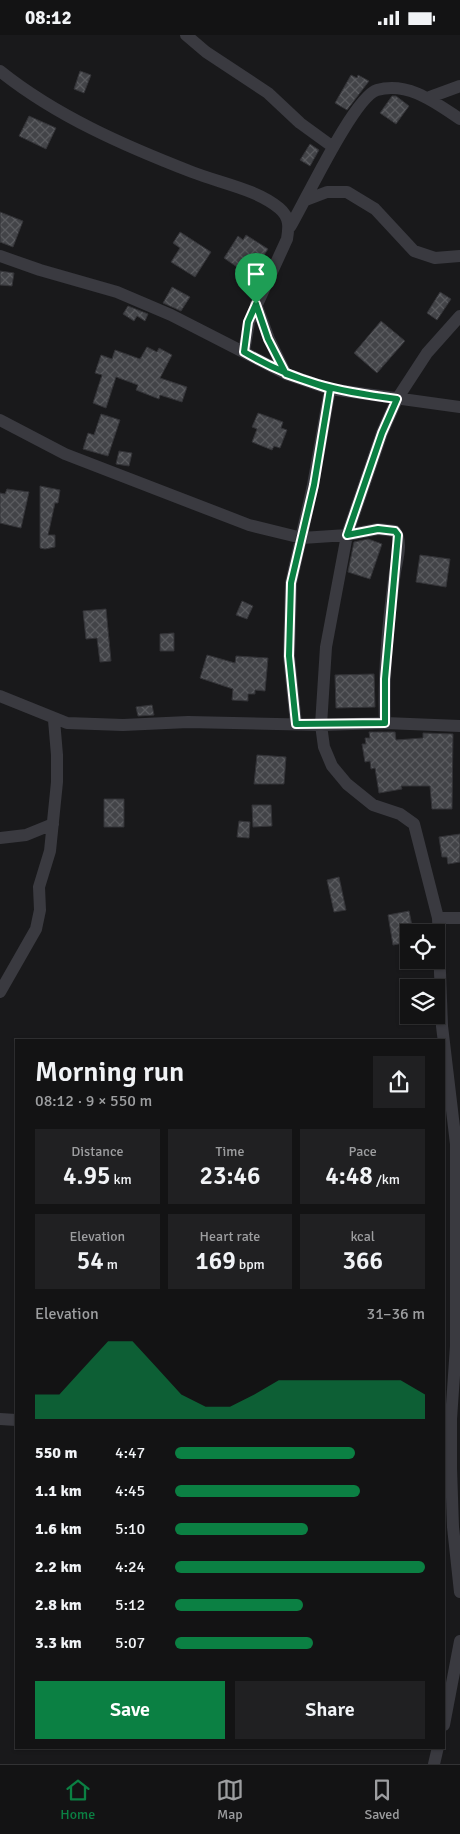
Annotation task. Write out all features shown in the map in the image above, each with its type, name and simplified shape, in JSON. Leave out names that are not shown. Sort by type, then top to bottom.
[{"type":"street","points":[[186,35],[220,62],[268,93],[300,123],[333,147]]},
{"type":"street","points":[[0,71],[84,125],[149,155],[269,202],[285,213],[290,227]]},
{"type":"street","points":[[430,97],[460,86]]},
{"type":"street","points":[[244,352],[248,322],[273,272],[290,227],[333,147],[367,95],[376,90],[407,90],[430,97],[460,119]]},
{"type":"street","points":[[306,200],[327,192],[347,192],[375,209],[414,251],[435,258],[460,256]]},
{"type":"street","points":[[0,256],[118,292],[171,315],[286,374],[330,389],[460,407]]},
{"type":"street","points":[[256,304],[268,339],[286,374]]},
{"type":"street","points":[[444,1039],[438,918],[414,824],[400,814],[373,805],[347,784],[332,766],[324,747],[321,725],[326,647],[347,535],[382,433],[397,399],[427,353],[460,316]]},
{"type":"street","points":[[296,724],[289,656],[291,583],[302,538],[330,389]]},
{"type":"street","points":[[0,420],[65,454],[249,525],[302,538],[347,535],[378,529],[395,531],[398,535],[385,679],[385,723]]},
{"type":"street","points":[[0,696],[54,720],[90,725],[188,722],[321,725],[385,723],[460,726]]},
{"type":"street","points":[[0,992],[36,929],[40,911],[39,887],[50,851],[54,824],[58,755],[54,720]]},
{"type":"street","points":[[0,838],[26,835],[54,824]]},
{"type":"street","points":[[438,918],[460,918]]},
{"type":"street","points":[[445,1048],[458,1144],[458,1345],[453,1527],[460,1592]]},
{"type":"street","points":[[445,1352],[458,1345]]},
{"type":"street","points":[[0,1421],[15,1420]]},
{"type":"street","points":[[445,1720],[460,1641]]},
{"type":"street","points":[[434,1764],[438,1749]]},
{"type":"building","points":[[80,71],[91,75],[84,93],[74,89]]},
{"type":"building","points":[[351,75],[357,78],[358,75],[369,81],[347,110],[335,103]]},
{"type":"building","points":[[392,96],[396,96],[409,106],[396,124],[380,113]]},
{"type":"building","points":[[29,116],[56,128],[46,149],[19,136]]},
{"type":"building","points":[[310,144],[319,150],[310,166],[300,160]]},
{"type":"building","points":[[0,212],[23,221],[13,247],[0,242]]},
{"type":"building","points":[[180,232],[211,252],[195,277],[171,262],[180,248],[173,243]]},
{"type":"building","points":[[246,235],[268,249],[251,275],[247,273],[245,276],[235,270],[237,267],[224,258],[238,236],[243,240]]},
{"type":"building","points":[[0,271],[14,273],[12,286],[0,285]]},
{"type":"building","points":[[172,287],[190,297],[181,311],[163,303]]},
{"type":"building","points":[[440,292],[451,299],[437,320],[427,313]]},
{"type":"building","points":[[128,306],[148,314],[145,321],[137,316],[134,321],[123,314]]},
{"type":"building","points":[[381,321],[405,341],[377,373],[354,353]]},
{"type":"building","points":[[147,347],[157,352],[159,348],[172,355],[160,378],[187,387],[182,402],[160,395],[159,399],[136,390],[138,385],[116,377],[106,408],[93,403],[102,375],[95,373],[101,355],[112,359],[115,350],[140,359]]},
{"type":"building","points":[[258,413],[283,422],[281,428],[287,430],[280,448],[274,446],[272,450],[252,442],[257,429],[252,427]]},
{"type":"building","points":[[101,414],[120,420],[108,456],[83,449],[88,433],[94,435]]},
{"type":"building","points":[[119,451],[132,453],[129,466],[116,464]]},
{"type":"building","points":[[40,486],[60,490],[48,535],[55,535],[55,547],[45,549],[40,548]]},
{"type":"building","points":[[7,489],[29,492],[21,528],[0,523],[0,493],[5,494]]},
{"type":"building","points":[[368,539],[382,544],[370,579],[348,572],[354,542]]},
{"type":"building","points":[[420,555],[450,559],[446,587],[416,582]]},
{"type":"building","points":[[242,601],[253,606],[247,619],[236,615]]},
{"type":"building","points":[[106,609],[111,661],[100,662],[97,638],[86,639],[83,611]]},
{"type":"building","points":[[174,633],[174,651],[160,651],[160,634]]},
{"type":"building","points":[[207,655],[235,663],[236,656],[268,658],[265,691],[255,690],[255,694],[248,694],[248,701],[232,700],[233,689],[200,678]]},
{"type":"building","points":[[374,674],[375,707],[336,708],[335,675]]},
{"type":"building","points":[[152,705],[154,715],[138,716],[136,707]]},
{"type":"building","points":[[369,732],[395,732],[396,740],[423,738],[423,733],[453,734],[452,809],[432,809],[430,786],[401,786],[402,789],[379,793],[375,768],[371,769],[370,761],[365,762],[362,744],[366,744],[365,738],[370,738]]},
{"type":"building","points":[[257,755],[286,757],[284,784],[254,784]]},
{"type":"building","points":[[104,799],[124,799],[124,827],[104,827]]},
{"type":"building","points":[[252,805],[271,805],[272,826],[253,827]]},
{"type":"building","points":[[239,821],[250,822],[249,838],[237,837]]},
{"type":"building","points":[[460,834],[460,862],[448,864],[447,857],[442,857],[439,837]]},
{"type":"building","points":[[339,877],[346,910],[334,912],[327,880]]},
{"type":"building","points":[[409,911],[412,924],[400,924],[400,944],[393,945],[388,915]]},
{"type":"route","points":[[256,304],[248,322],[244,352],[286,374],[330,389],[397,399],[382,433],[361,500],[347,535],[388,529],[395,531],[398,535],[399,543],[390,615],[385,679],[385,723],[296,724],[289,656],[291,583],[314,485],[330,389],[286,374],[268,339],[256,304]]}]
